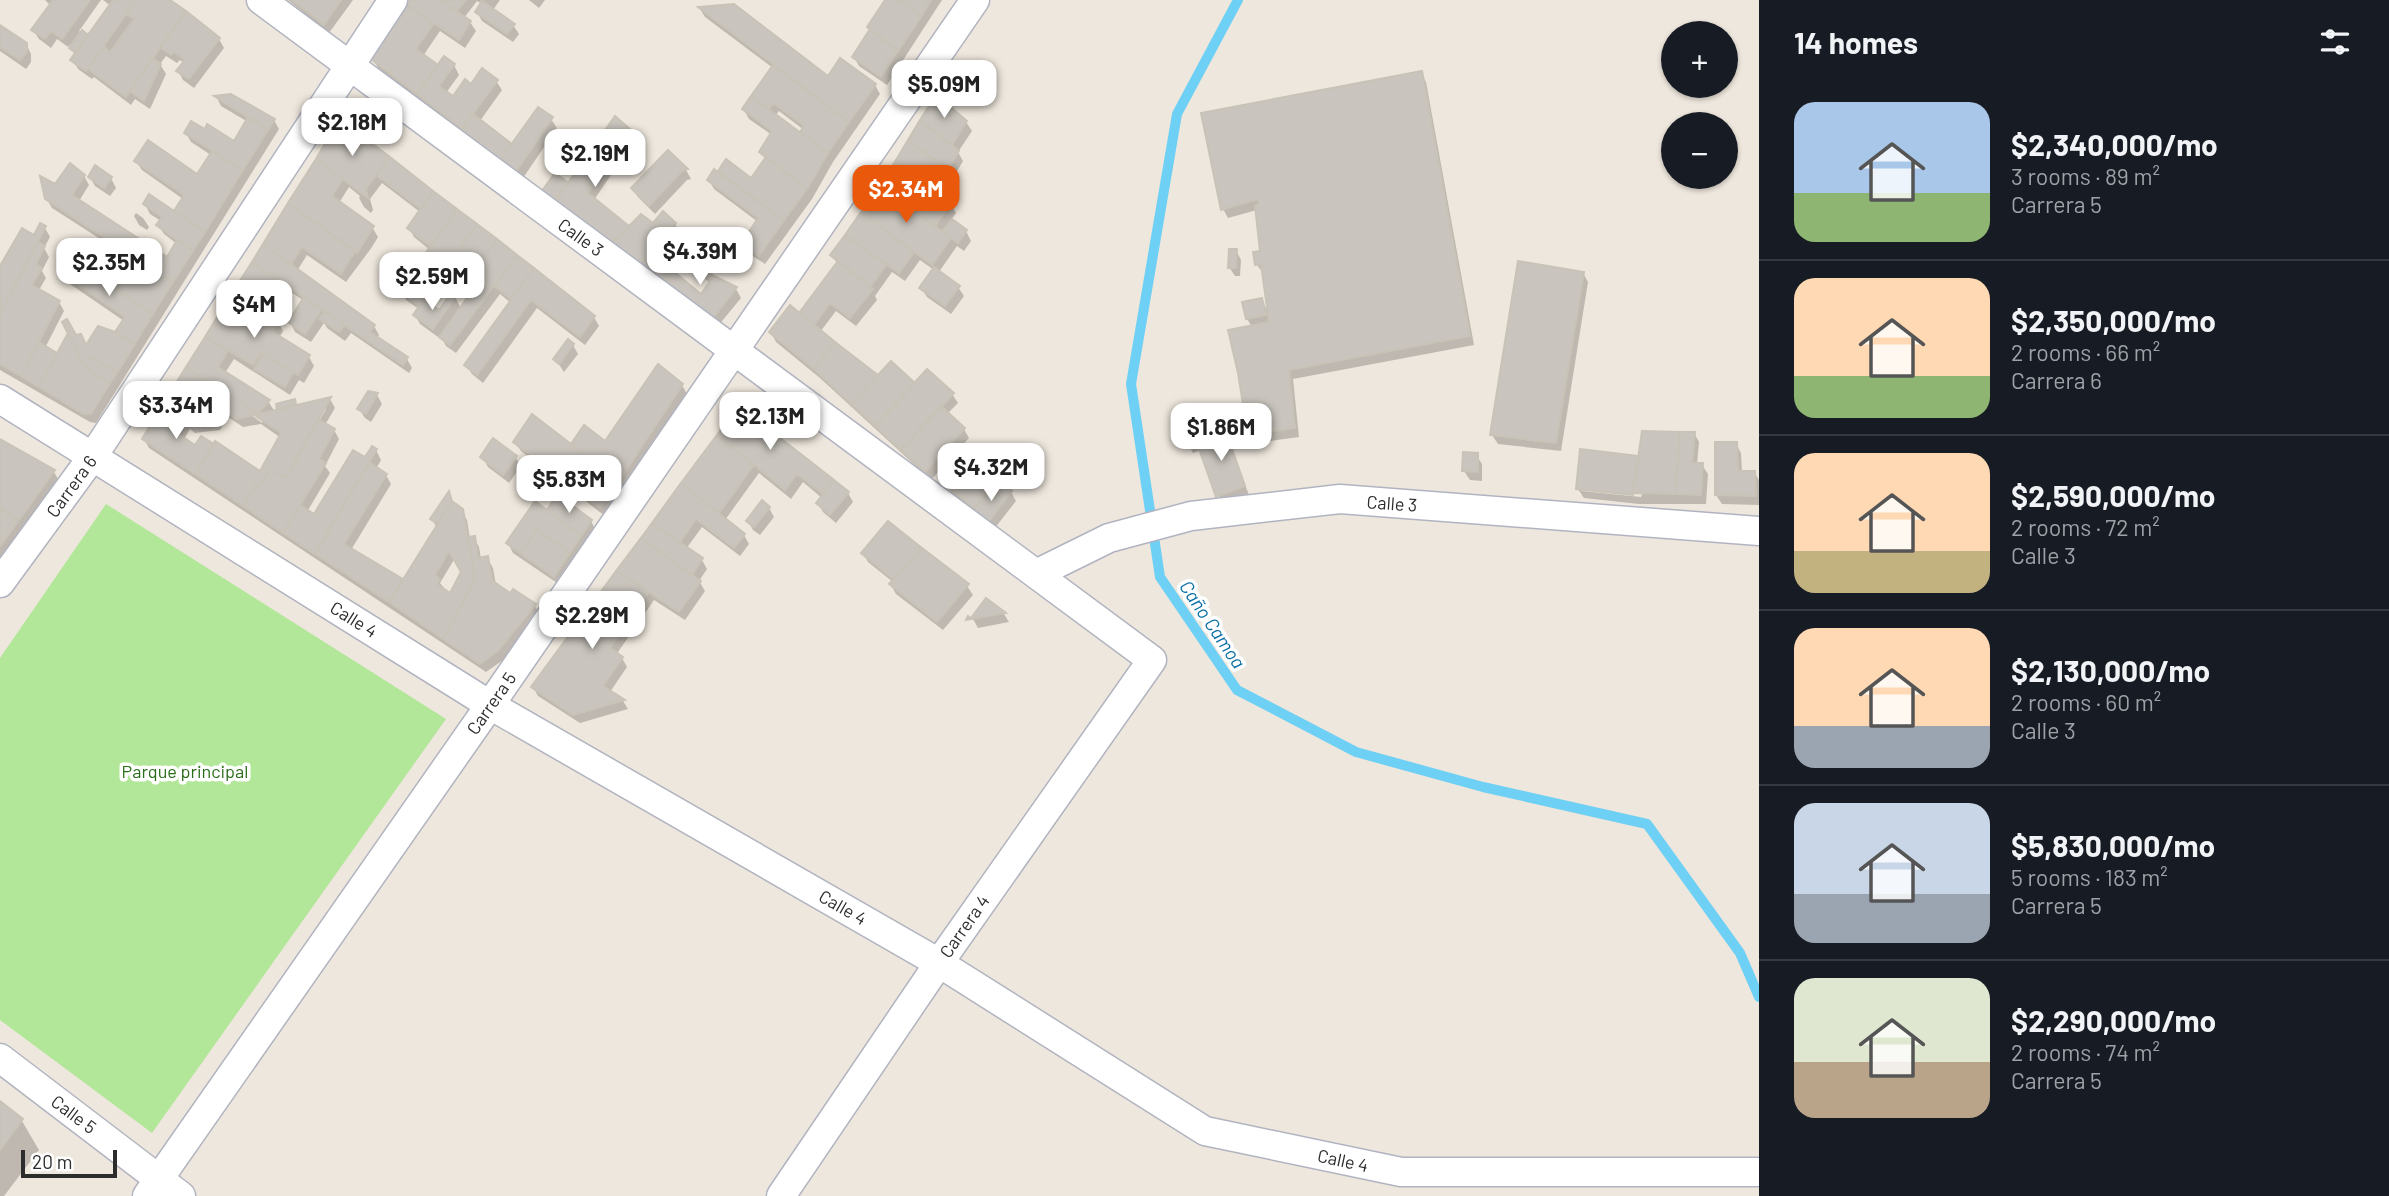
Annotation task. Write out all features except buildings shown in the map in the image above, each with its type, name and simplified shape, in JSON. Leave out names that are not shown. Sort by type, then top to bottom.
[{"type":"street","name":"Calle 3","points":[[261,0],[1152,660]]},
{"type":"street","name":"Carrera 6","points":[[0,583],[93,456],[393,0]]},
{"type":"street","name":"Carrera 5","points":[[153,1187],[490,705],[975,0]]},
{"type":"street","name":"Calle 4","points":[[0,399],[490,705],[939,962],[1205,1131],[1401,1172],[1755,1172]]},
{"type":"street","name":"Calle 3","points":[[1036,574],[1110,538],[1191,516],[1340,499],[1759,531]]},
{"type":"street","name":"Carrera 4","points":[[781,1196],[939,962],[1152,660]]},
{"type":"street","name":"Calle 5","points":[[0,1058],[153,1187],[181,1196]]},
{"type":"green space","name":"Parque principal","points":[[106,504],[446,719],[152,1133],[0,1020],[0,658]]},
{"type":"waterway","name":"Caño Camoa","points":[[1238,0],[1177,114],[1131,384],[1160,577],[1237,690],[1356,752],[1483,787],[1647,824],[1740,953],[1759,997]]}]
